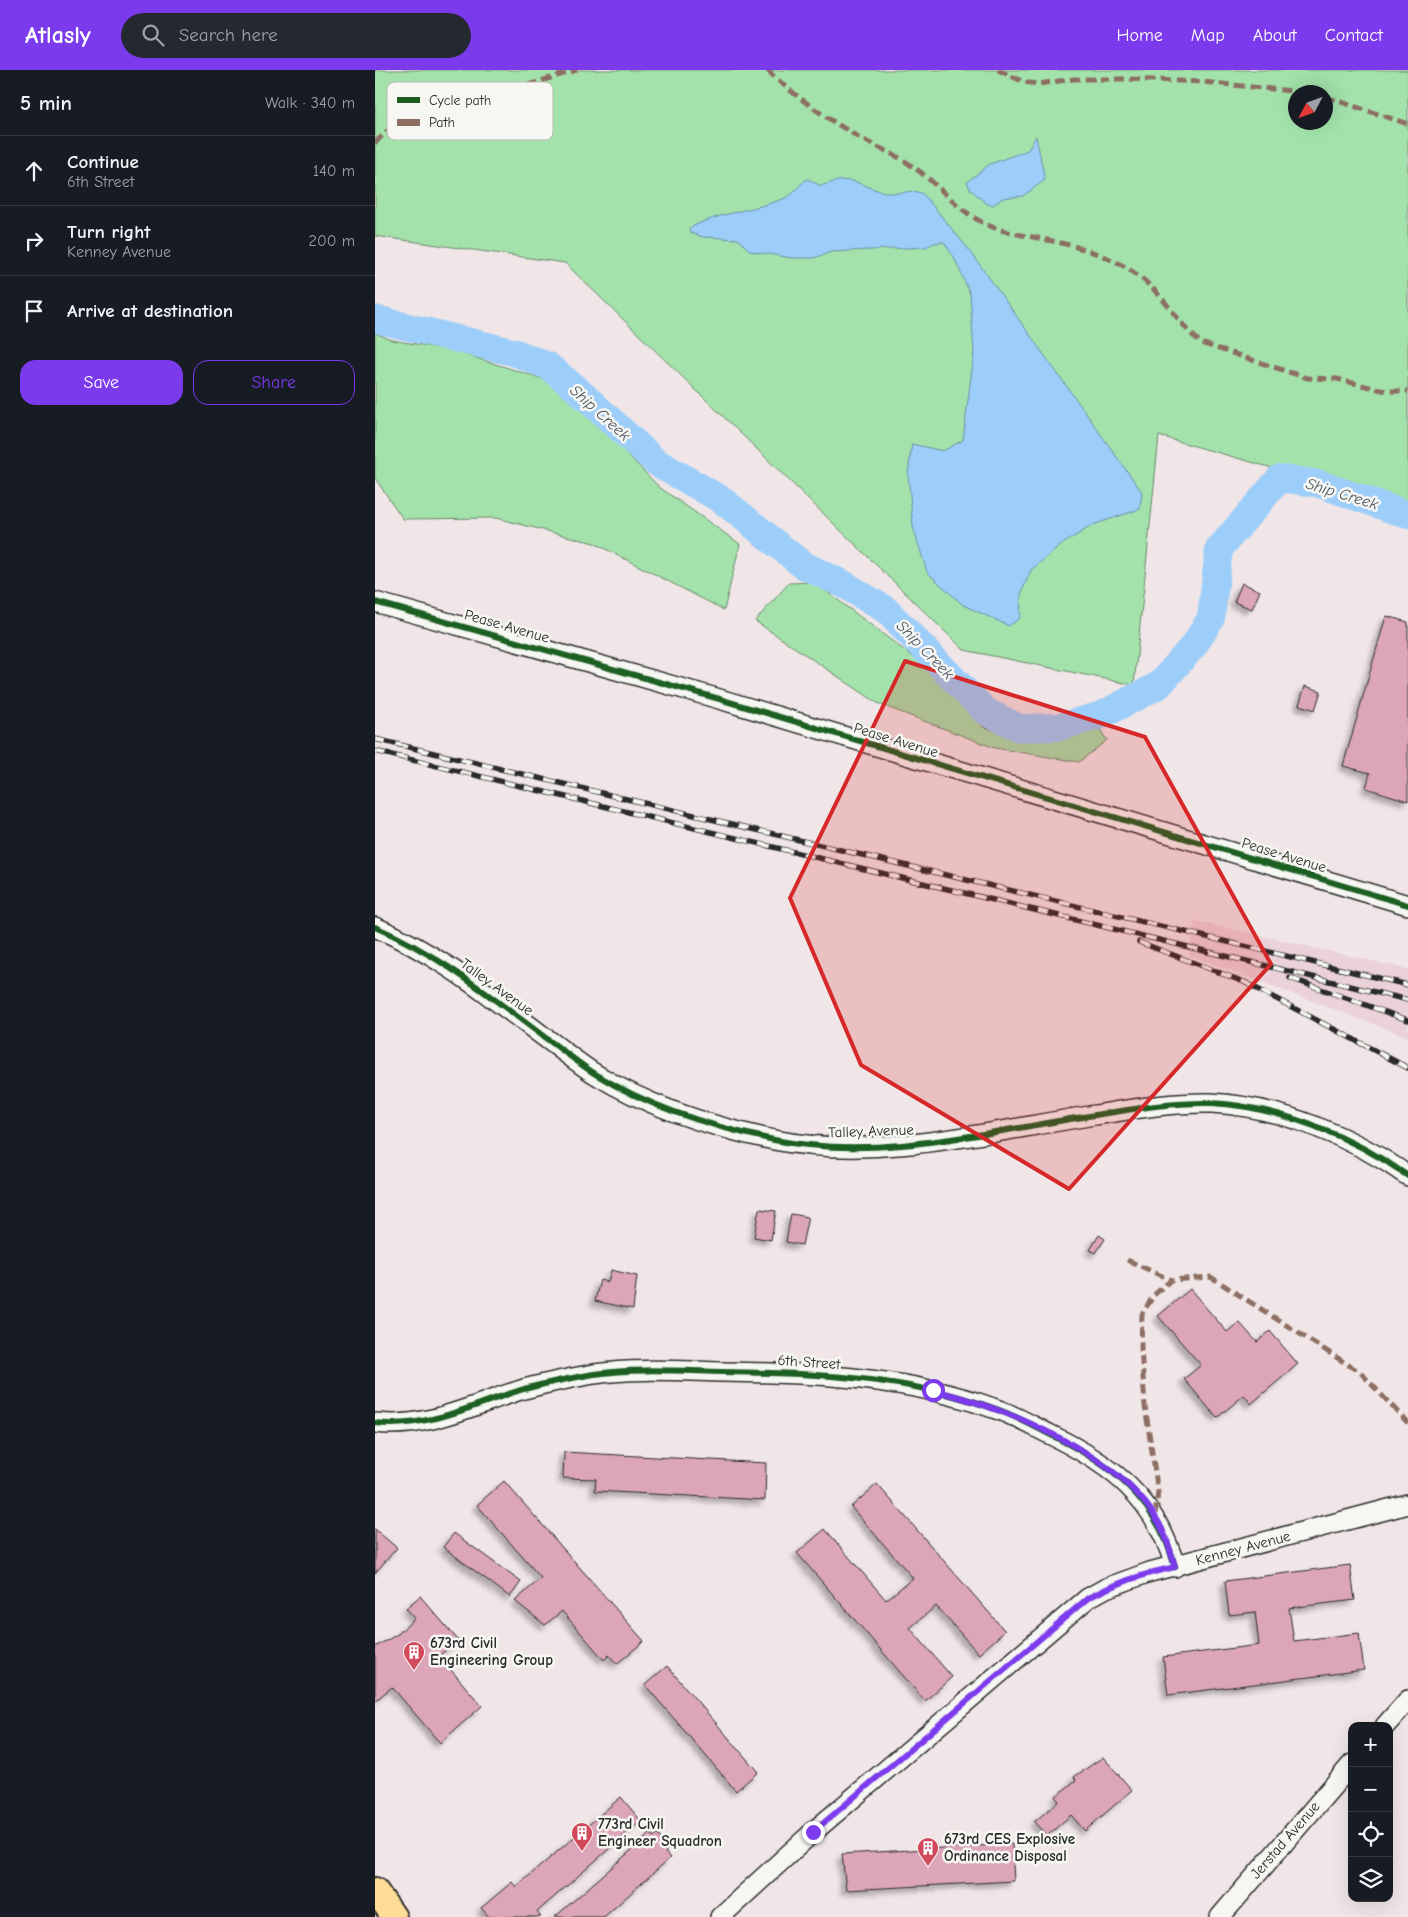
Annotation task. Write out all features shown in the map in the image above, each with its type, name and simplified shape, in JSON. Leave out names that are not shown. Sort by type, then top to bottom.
[{"type":"main road","points":[[375,1890],[394,1917]]},
{"type":"street","name":"Pease Avenue","points":[[375,602],[716,698],[1408,905]]},
{"type":"street","name":"Talley Avenue","points":[[375,927],[414,945],[447,965],[595,1075],[637,1097],[723,1128],[778,1140],[832,1146],[881,1145],[936,1140],[1151,1106],[1209,1103],[1264,1110],[1313,1126],[1361,1148],[1408,1176]]},
{"type":"street","name":"6th Street","points":[[375,1423],[395,1425],[420,1423],[456,1413],[524,1389],[597,1374],[689,1371],[763,1372],[819,1374],[889,1382],[966,1398],[996,1408],[1095,1459],[1137,1494],[1155,1515],[1169,1543],[1175,1567]]},
{"type":"street","name":"Kenney Avenue","points":[[720,1917],[813,1832],[1088,1598],[1106,1588],[1150,1572],[1175,1567],[1408,1504]]},
{"type":"street","points":[[1389,1722],[1408,1700]]},
{"type":"street","name":"Jerstad Avenue","points":[[1219,1917],[1349,1767]]},
{"type":"highlighted area","points":[[905,661],[1145,737],[1271,964],[1069,1189],[861,1065],[790,898]]},
{"type":"shaded area","points":[[1195,921],[1408,969],[1408,1037],[1189,955]]},
{"type":"green space","points":[[375,70],[1408,70],[1408,503],[1400,504],[1159,436],[1134,685],[964,650],[565,263],[375,236]]},
{"type":"green space","points":[[375,333],[392,340],[451,350],[559,384],[659,487],[740,544],[724,610],[594,543],[496,518],[403,519],[375,478]]},
{"type":"green space","points":[[814,582],[925,666],[976,709],[983,727],[1011,736],[1057,740],[1098,727],[1107,740],[1079,762],[995,748],[879,704],[755,621],[789,583]]},
{"type":"water","points":[[1036,136],[1045,180],[1023,196],[1003,198],[993,205],[987,204],[970,189],[967,182],[990,164],[1028,150]]},
{"type":"water","points":[[808,179],[821,186],[844,180],[859,183],[883,192],[915,191],[923,194],[970,251],[1142,492],[1140,509],[1093,525],[1064,543],[1031,570],[1021,594],[1020,618],[1009,626],[963,605],[927,572],[913,527],[908,474],[912,444],[943,451],[963,440],[974,353],[970,294],[955,259],[944,242],[934,243],[926,247],[831,252],[814,258],[792,258],[750,251],[738,239],[703,237],[690,233],[689,228],[713,218],[785,198]]},
{"type":"building","points":[[1242,583],[1260,591],[1252,609],[1234,602]]},
{"type":"building","points":[[1386,616],[1408,622],[1408,801],[1366,788],[1370,773],[1343,766]]},
{"type":"building","points":[[1305,686],[1321,691],[1315,710],[1299,705]]},
{"type":"building","points":[[759,1209],[776,1211],[771,1240],[754,1237]]},
{"type":"building","points":[[791,1214],[808,1217],[802,1245],[786,1242]]},
{"type":"building","points":[[1099,1235],[1105,1239],[1096,1253],[1090,1250]]},
{"type":"building","points":[[611,1270],[637,1276],[633,1309],[595,1301],[600,1280],[608,1282]]},
{"type":"building","points":[[1190,1289],[1227,1332],[1239,1322],[1257,1342],[1270,1331],[1298,1364],[1251,1404],[1244,1395],[1217,1418],[1184,1379],[1201,1365],[1158,1316]]},
{"type":"building","points":[[564,1452],[766,1463],[765,1500],[595,1491],[596,1479],[563,1478]]},
{"type":"building","points":[[504,1481],[644,1641],[617,1664],[609,1655],[604,1660],[562,1611],[545,1625],[515,1601],[541,1578],[477,1505]]},
{"type":"building","points":[[877,1484],[1005,1631],[979,1654],[936,1606],[910,1628],[952,1677],[925,1701],[797,1553],[825,1529],[886,1600],[913,1578],[851,1507]]},
{"type":"building","points":[[375,1529],[397,1548],[375,1573]]},
{"type":"building","points":[[454,1533],[521,1582],[510,1597],[443,1547]]},
{"type":"building","points":[[1350,1565],[1355,1600],[1289,1608],[1294,1641],[1359,1633],[1364,1670],[1168,1695],[1163,1657],[1259,1645],[1255,1612],[1229,1615],[1225,1581]]},
{"type":"building","name":"673rd Civil Engineering Group","points":[[420,1596],[458,1640],[439,1656],[482,1706],[440,1743],[392,1687],[375,1701],[375,1647],[398,1634],[415,1618],[406,1608]]},
{"type":"building","points":[[667,1666],[758,1772],[736,1791],[645,1685]]},
{"type":"building","points":[[1103,1757],[1132,1790],[1085,1831],[1071,1815],[1047,1836],[1034,1822],[1059,1801],[1055,1797],[1076,1780],[1074,1777]]},
{"type":"building","name":"773rd Civil Engineer Squadron","points":[[621,1797],[641,1821],[537,1912],[541,1917],[489,1917],[481,1908],[512,1882],[516,1887]]},
{"type":"building","name":"773rd Civil Engineer Squadron","points":[[651,1833],[653,1837],[657,1834],[669,1848],[665,1852],[670,1858],[604,1917],[555,1917]]},
{"type":"building","name":"673rd CES Explosive Ordinance Disposal","points":[[1012,1844],[1014,1881],[846,1890],[842,1854]]},
{"type":"waterway","name":"Ship Creek","points":[[375,319],[516,353],[548,366],[581,393],[656,462],[722,500],[803,565],[845,585],[886,610],[985,711],[1019,728],[1059,727],[1102,715],[1159,685],[1195,644],[1211,618],[1219,549],[1280,478],[1320,484],[1408,515]]},
{"type":"railway","points":[[375,739],[1408,985]]},
{"type":"railway","points":[[375,751],[1408,1000]]},
{"type":"railway","points":[[1139,942],[1244,982],[1408,1068]]},
{"type":"railway","points":[[1290,978],[1408,1020]]},
{"type":"marked path","points":[[538,82],[577,70]]},
{"type":"marked path","points":[[767,70],[836,124],[894,155],[922,173],[979,221],[1015,234],[1086,250],[1127,268],[1159,295],[1191,334],[1201,343],[1307,378],[1337,379],[1386,391],[1408,391]]},
{"type":"marked path","points":[[998,70],[1024,82],[1038,84],[1073,79],[1129,79],[1203,82],[1288,90]]},
{"type":"marked path","points":[[1333,99],[1408,124]]},
{"type":"marked path","points":[[375,143],[387,132]]},
{"type":"marked path","points":[[1127,1260],[1171,1280]]},
{"type":"marked path","points":[[1155,1515],[1158,1492],[1145,1406],[1141,1347],[1142,1314],[1154,1295],[1171,1280],[1211,1277],[1361,1373],[1408,1423]]},
{"type":"cycle path","points":[[375,602],[716,698],[1408,905]]},
{"type":"cycle path","points":[[375,927],[399,938],[443,963],[584,1067],[618,1087],[660,1107],[751,1135],[814,1146],[894,1146],[975,1135],[1138,1108],[1211,1103],[1262,1110],[1314,1126],[1364,1149],[1408,1176]]},
{"type":"cycle path","points":[[375,1423],[395,1424],[433,1419],[524,1389],[577,1377],[625,1371],[658,1370],[825,1376],[893,1383],[927,1389],[1000,1410],[1071,1446],[1111,1471],[1129,1486],[1144,1503],[1167,1543],[1175,1567]]},
{"type":"place","name":"673rd Civil Engineering Group","points":[[414,1671]]},
{"type":"place","name":"773rd Civil Engineer Squadron","points":[[582,1852]]},
{"type":"place","name":"673rd CES Explosive Ordinance Disposal","points":[[928,1867]]},
{"type":"route","points":[[813,1832],[1088,1598],[1106,1588],[1150,1572],[1175,1567],[1169,1543],[1155,1515],[1143,1499],[1095,1459],[996,1408],[933,1390]]}]
